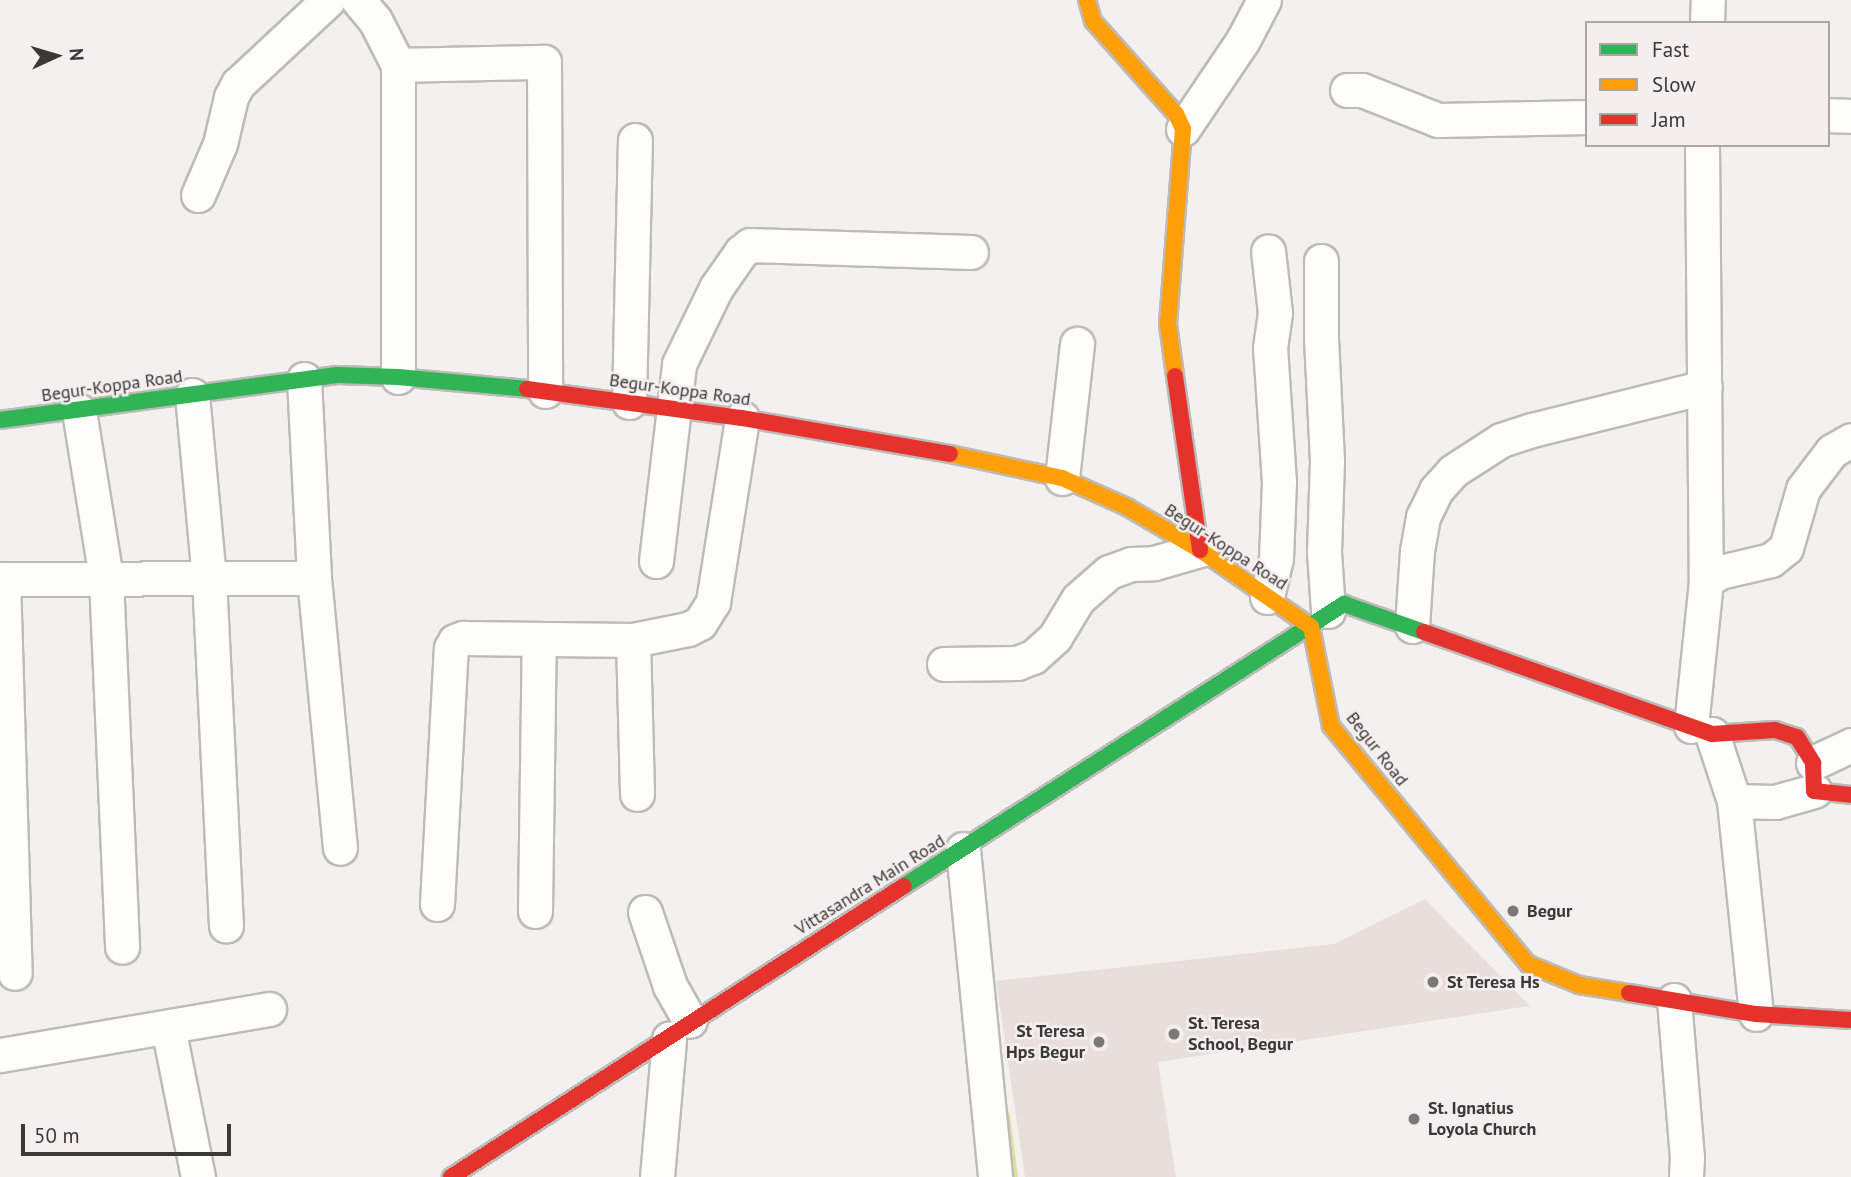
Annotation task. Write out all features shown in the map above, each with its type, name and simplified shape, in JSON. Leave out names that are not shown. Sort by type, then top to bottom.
[{"type":"main road","points":[[1087,0],[1093,21],[1177,114],[1183,129],[1168,324],[1200,550]]},
{"type":"main road","name":"Begur-Koppa Road","points":[[0,420],[337,375],[398,377],[545,391],[742,418],[1001,463],[1062,478],[1127,507],[1200,550],[1268,597],[1319,619]]},
{"type":"main road","points":[[1319,619],[1344,604],[1701,730],[1775,730],[1797,737],[1813,777],[1851,795]]},
{"type":"main road","name":"Vittasandra Main Road","points":[[451,1177],[1319,619]]},
{"type":"main road","name":"Begur Road","points":[[1319,619],[1331,726],[1528,964],[1579,985],[1756,1014],[1851,1020]]},
{"type":"street","points":[[198,195],[220,144],[231,97],[238,85],[328,0]]},
{"type":"street","points":[[358,0],[375,20],[398,65],[398,377]]},
{"type":"street","points":[[1183,129],[1243,40],[1264,0]]},
{"type":"street","points":[[1707,21],[1708,0]]},
{"type":"street","points":[[398,65],[544,62],[545,391]]},
{"type":"street","points":[[1347,90],[1362,90],[1438,120],[1585,117]]},
{"type":"street","points":[[1830,115],[1851,116]]},
{"type":"street","points":[[629,402],[635,140]]},
{"type":"street","points":[[1702,147],[1706,582],[1701,730],[1734,802],[1756,1014]]},
{"type":"street","points":[[656,561],[679,364],[716,288],[750,245],[971,251]]},
{"type":"street","points":[[1268,251],[1275,313],[1270,348],[1279,482],[1276,559],[1268,597]]},
{"type":"street","points":[[1319,619],[1327,461],[1321,338],[1321,261]]},
{"type":"street","points":[[1062,478],[1077,344]]},
{"type":"street","points":[[304,379],[314,578],[340,848]]},
{"type":"street","points":[[1412,626],[1417,551],[1423,517],[1436,490],[1453,471],[1501,440],[1705,387]]},
{"type":"street","points":[[192,395],[209,578],[226,926]]},
{"type":"street","points":[[79,411],[106,578],[122,947]]},
{"type":"street","points":[[437,904],[451,648],[456,641],[463,638],[633,640],[688,629],[700,623],[713,602],[742,418]]},
{"type":"street","points":[[1706,582],[1720,572],[1771,560],[1786,548],[1803,489],[1832,451],[1851,440]]},
{"type":"street","points":[[944,664],[1017,663],[1033,657],[1055,636],[1078,599],[1109,572],[1131,564],[1154,563],[1200,550]]},
{"type":"street","points":[[15,973],[2,579],[314,578]]},
{"type":"street","points":[[535,911],[539,639]]},
{"type":"street","points":[[633,640],[636,794]]},
{"type":"street","points":[[1734,802],[1775,802],[1813,777],[1851,745]]},
{"type":"street","points":[[963,849],[996,1177]]},
{"type":"street","points":[[645,912],[670,986],[680,1030],[657,1177]]},
{"type":"street","points":[[1674,1000],[1687,1157],[1686,1177]]},
{"type":"street","points":[[0,1055],[269,1009]]},
{"type":"street","points":[[168,1027],[198,1177]]},
{"type":"shaded area","name":"St. Teresa School, Begur","points":[[1425,899],[1530,1006],[1158,1062],[1176,1177],[1025,1177],[996,981],[1334,944]]},
{"type":"waterway","points":[[1005,1115],[1013,1177]]},
{"type":"traffic: fast","points":[[0,420],[337,375],[398,377],[527,389]]},
{"type":"traffic: fast","points":[[904,886],[1344,604],[1424,632]]},
{"type":"traffic: slow","points":[[1087,0],[1093,21],[1176,114],[1183,129],[1168,324],[1175,376]]},
{"type":"traffic: slow","points":[[950,454],[1062,478],[1127,507],[1200,550],[1311,627]]},
{"type":"traffic: slow","points":[[1311,627],[1331,726],[1528,964],[1579,985],[1629,993]]},
{"type":"traffic: jam","points":[[1175,376],[1200,550]]},
{"type":"traffic: jam","points":[[527,389],[742,418],[950,454]]},
{"type":"traffic: jam","points":[[1424,632],[1712,734],[1775,730],[1797,737],[1813,763],[1814,791],[1851,795]]},
{"type":"traffic: jam","points":[[451,1177],[904,886]]},
{"type":"traffic: jam","points":[[1629,993],[1756,1014],[1851,1020]]},
{"type":"place","name":"Begur","points":[[1513,911]]},
{"type":"place","name":"St Teresa Hs","points":[[1433,982]]},
{"type":"place","name":"St. Teresa School, Begur","points":[[1174,1034]]},
{"type":"place","name":"St Teresa Hps Begur","points":[[1099,1042]]},
{"type":"place","name":"St. Ignatius Loyola Church","points":[[1414,1119]]}]
